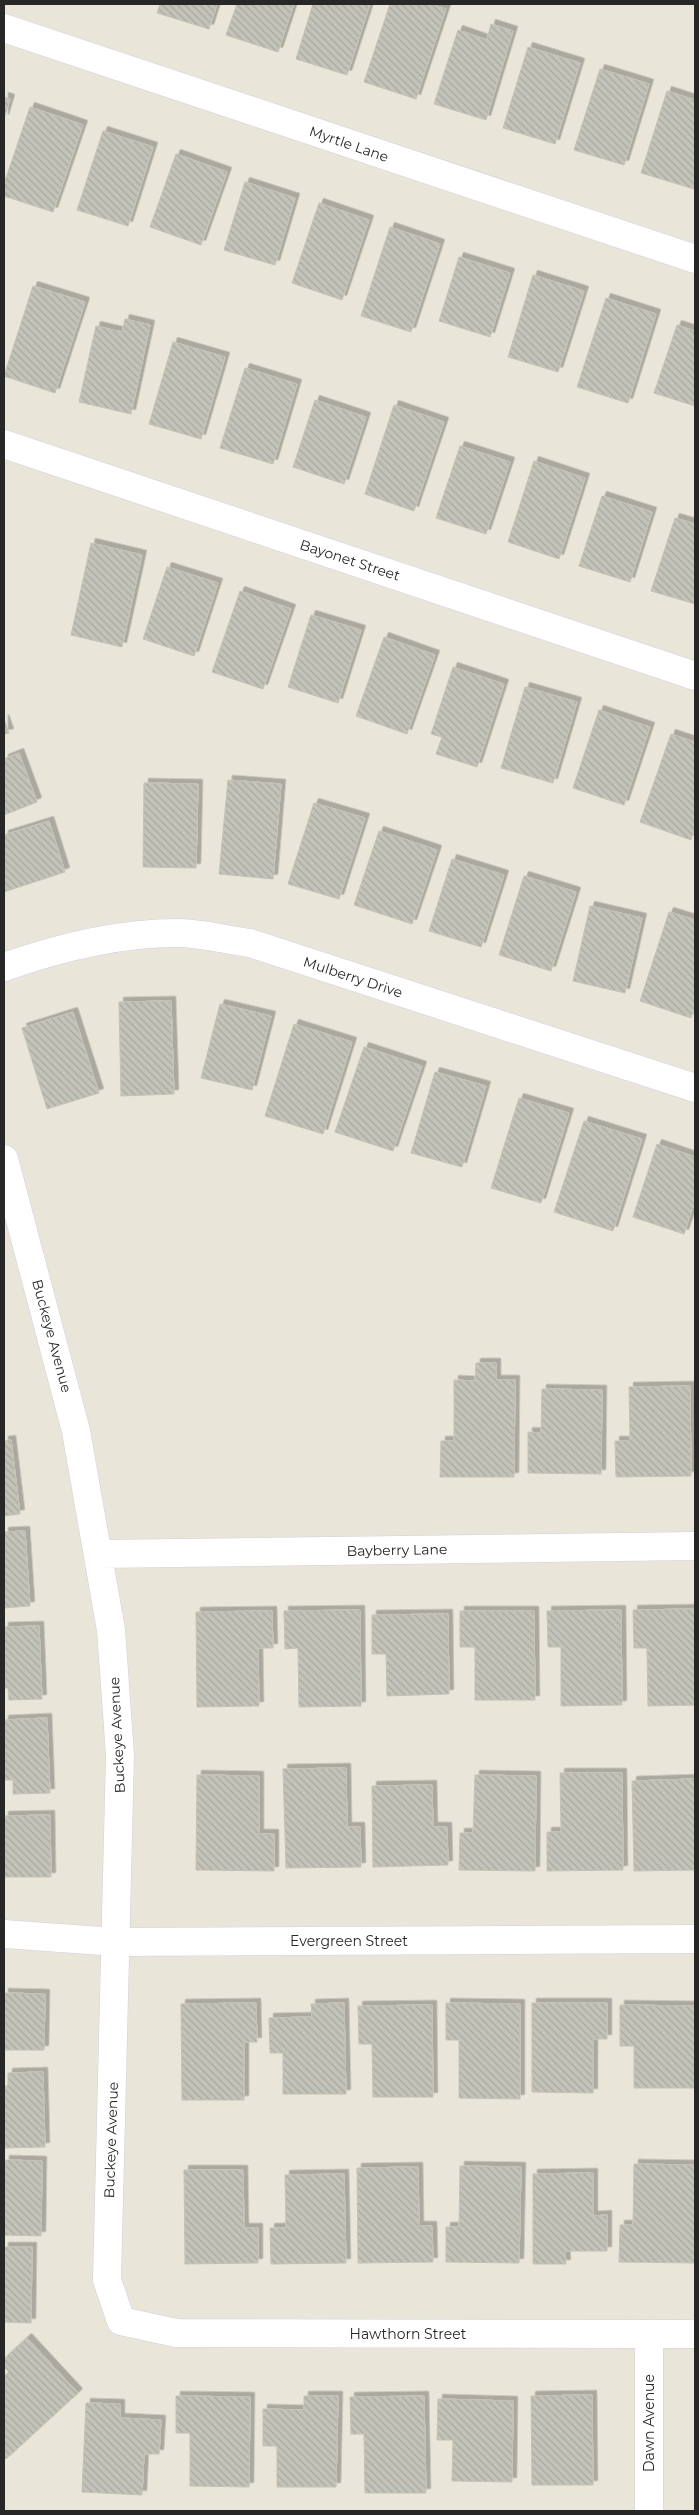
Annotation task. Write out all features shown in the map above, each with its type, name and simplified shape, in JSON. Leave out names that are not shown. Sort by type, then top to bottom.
[{"type":"street","name":"Myrtle Lane","points":[[4,28],[695,259]]},
{"type":"street","name":"Bayonet Street","points":[[4,444],[695,676]]},
{"type":"street","name":"Mulberry Drive","points":[[4,967],[31,957],[111,939],[178,933],[250,943],[695,1088]]},
{"type":"street","name":"Buckeye Avenue","points":[[4,1159],[76,1431],[111,1630],[120,1755],[107,2280],[121,2321]]},
{"type":"street","name":"Bayberry Lane","points":[[99,1554],[695,1546]]},
{"type":"street","name":"Evergreen Street","points":[[4,1934],[116,1942],[695,1939]]},
{"type":"street","name":"Hawthorn Street","points":[[121,2321],[176,2333],[695,2334]]},
{"type":"street","name":"Dawn Avenue","points":[[649,2335],[649,2511]]},
{"type":"building","points":[[160,4],[217,4],[209,29],[157,13]]},
{"type":"building","points":[[237,4],[294,4],[278,52],[226,35]]},
{"type":"building","points":[[313,4],[370,4],[347,75],[296,59]]},
{"type":"building","points":[[390,4],[431,4],[446,9],[416,99],[364,82]]},
{"type":"building","points":[[491,24],[513,31],[486,120],[434,104],[458,30],[487,40]]},
{"type":"building","points":[[528,47],[580,63],[555,144],[503,128]]},
{"type":"building","points":[[600,69],[649,84],[624,165],[574,150]]},
{"type":"building","points":[[667,91],[695,100],[694,189],[641,173]]},
{"type":"building","points":[[4,97],[10,99],[4,119]]},
{"type":"building","points":[[30,107],[83,125],[53,212],[4,196],[4,184]]},
{"type":"building","points":[[103,131],[153,147],[128,226],[77,210]]},
{"type":"building","points":[[176,154],[227,172],[201,245],[150,227]]},
{"type":"building","points":[[245,182],[295,198],[275,265],[224,250]]},
{"type":"building","points":[[319,203],[369,220],[342,300],[292,283]]},
{"type":"building","points":[[390,227],[440,244],[411,332],[361,316]]},
{"type":"building","points":[[459,257],[510,273],[490,337],[439,321]]},
{"type":"building","points":[[533,275],[584,291],[558,372],[508,357]]},
{"type":"building","points":[[33,286],[85,302],[55,393],[4,376]]},
{"type":"building","points":[[606,298],[656,314],[628,403],[577,387]]},
{"type":"building","points":[[125,319],[150,325],[131,414],[79,402],[96,326],[122,332]]},
{"type":"building","points":[[677,325],[695,331],[695,406],[654,393]]},
{"type":"building","points":[[173,342],[225,357],[201,439],[149,424]]},
{"type":"building","points":[[245,368],[297,384],[273,464],[220,448]]},
{"type":"building","points":[[315,400],[366,417],[344,484],[293,467]]},
{"type":"building","points":[[394,405],[444,422],[414,511],[365,494]]},
{"type":"building","points":[[460,446],[510,462],[486,534],[436,518]]},
{"type":"building","points":[[534,461],[585,478],[559,559],[508,542]]},
{"type":"building","points":[[602,496],[652,512],[630,582],[579,566]]},
{"type":"building","points":[[675,518],[695,524],[695,604],[651,591]]},
{"type":"building","points":[[91,543],[142,555],[122,647],[71,635]]},
{"type":"building","points":[[167,567],[218,583],[194,656],[143,639]]},
{"type":"building","points":[[240,591],[291,609],[263,689],[212,672]]},
{"type":"building","points":[[311,615],[361,630],[338,703],[288,687]]},
{"type":"building","points":[[384,637],[435,655],[407,734],[356,716]]},
{"type":"building","points":[[453,667],[504,684],[477,767],[436,754],[442,737],[431,734]]},
{"type":"building","points":[[525,687],[577,702],[553,783],[501,768]]},
{"type":"building","points":[[599,710],[650,727],[624,805],[573,788]]},
{"type":"building","points":[[4,719],[9,733],[4,734]]},
{"type":"building","points":[[671,734],[695,742],[695,826],[691,840],[640,822]]},
{"type":"building","points":[[19,753],[37,802],[4,815],[4,759]]},
{"type":"building","points":[[228,780],[281,784],[273,879],[219,874]]},
{"type":"building","points":[[144,783],[198,784],[196,868],[143,867]]},
{"type":"building","points":[[314,803],[365,818],[339,899],[288,884]]},
{"type":"building","points":[[49,821],[65,872],[4,892],[4,835]]},
{"type":"building","points":[[379,831],[437,850],[412,924],[354,905]]},
{"type":"building","points":[[452,859],[504,875],[481,947],[429,931]]},
{"type":"building","points":[[524,876],[576,892],[551,971],[499,955]]},
{"type":"building","points":[[590,906],[642,918],[625,993],[573,981]]},
{"type":"building","points":[[669,912],[695,920],[695,1006],[691,1018],[640,1001]]},
{"type":"building","points":[[171,1001],[174,1094],[121,1096],[119,1002]]},
{"type":"building","points":[[220,1004],[271,1016],[252,1090],[201,1078]]},
{"type":"building","points":[[73,1012],[99,1093],[47,1109],[22,1028]]},
{"type":"building","points":[[294,1024],[352,1042],[323,1134],[265,1116]]},
{"type":"building","points":[[364,1047],[422,1066],[393,1151],[335,1132]]},
{"type":"building","points":[[435,1072],[486,1086],[462,1167],[411,1153]]},
{"type":"building","points":[[519,1098],[569,1113],[541,1203],[491,1188]]},
{"type":"building","points":[[584,1121],[642,1139],[613,1231],[554,1212]]},
{"type":"building","points":[[657,1144],[695,1157],[695,1201],[684,1234],[633,1217]]},
{"type":"building","points":[[476,1363],[496,1363],[496,1380],[515,1380],[514,1477],[440,1477],[441,1441],[454,1441],[454,1380],[475,1381]]},
{"type":"building","points":[[690,1386],[691,1476],[616,1477],[615,1441],[630,1441],[629,1387]]},
{"type":"building","points":[[542,1389],[602,1390],[601,1474],[528,1473],[528,1432],[541,1433]]},
{"type":"building","points":[[11,1440],[20,1514],[4,1516],[4,1441]]},
{"type":"building","points":[[25,1531],[30,1606],[4,1608],[4,1532]]},
{"type":"building","points":[[695,1609],[695,1705],[648,1706],[647,1648],[634,1648],[633,1610]]},
{"type":"building","points":[[360,1610],[361,1706],[299,1707],[298,1648],[285,1649],[284,1611]]},
{"type":"building","points":[[621,1610],[622,1705],[561,1706],[561,1647],[548,1647],[547,1611]]},
{"type":"building","points":[[272,1611],[273,1648],[258,1648],[259,1706],[197,1707],[196,1612]]},
{"type":"building","points":[[460,1611],[534,1611],[535,1700],[475,1700],[475,1647],[460,1647]]},
{"type":"building","points":[[448,1614],[449,1694],[387,1696],[386,1654],[372,1654],[372,1615]]},
{"type":"building","points":[[39,1626],[42,1699],[9,1700],[8,1688],[4,1688],[4,1627]]},
{"type":"building","points":[[47,1718],[50,1793],[13,1794],[13,1780],[4,1780],[4,1720]]},
{"type":"building","points":[[346,1768],[347,1827],[360,1827],[361,1867],[286,1868],[283,1769]]},
{"type":"building","points":[[560,1773],[622,1773],[623,1870],[547,1871],[547,1832],[561,1832]]},
{"type":"building","points":[[197,1775],[259,1776],[259,1834],[274,1834],[274,1871],[196,1870]]},
{"type":"building","points":[[475,1775],[536,1776],[535,1871],[459,1870],[460,1833],[473,1833]]},
{"type":"building","points":[[695,1779],[695,1870],[634,1871],[632,1781]]},
{"type":"building","points":[[432,1785],[433,1827],[447,1827],[448,1865],[373,1867],[372,1786]]},
{"type":"building","points":[[50,1815],[51,1877],[4,1877],[4,1816]]},
{"type":"building","points":[[4,1993],[45,1994],[44,2050],[4,2050]]},
{"type":"building","points":[[256,2003],[257,2042],[244,2042],[244,2100],[182,2100],[181,2004]]},
{"type":"building","points":[[344,2003],[346,2094],[283,2094],[283,2053],[270,2053],[269,2018],[312,2017],[311,2004]]},
{"type":"building","points":[[446,2003],[520,2004],[520,2099],[459,2098],[459,2040],[446,2040]]},
{"type":"building","points":[[532,2003],[607,2003],[607,2039],[593,2039],[593,2093],[532,2092]]},
{"type":"building","points":[[432,2005],[433,2097],[373,2097],[372,2044],[359,2044],[358,2006]]},
{"type":"building","points":[[620,2005],[695,2006],[694,2088],[634,2088],[634,2046],[620,2046]]},
{"type":"building","points":[[43,2072],[45,2147],[4,2148],[4,2086],[8,2086],[8,2073]]},
{"type":"building","points":[[5,2160],[42,2161],[41,2236],[4,2235]]},
{"type":"building","points":[[634,2164],[695,2165],[695,2263],[619,2262],[620,2225],[633,2225]]},
{"type":"building","points":[[460,2166],[521,2167],[519,2263],[446,2262],[446,2227],[459,2227]]},
{"type":"building","points":[[418,2167],[419,2226],[432,2226],[433,2262],[358,2263],[357,2168]]},
{"type":"building","points":[[184,2170],[243,2170],[244,2228],[258,2228],[258,2263],[185,2264]]},
{"type":"building","points":[[593,2173],[593,2216],[607,2215],[607,2251],[565,2251],[566,2264],[533,2264],[533,2174]]},
{"type":"building","points":[[344,2174],[346,2263],[271,2264],[270,2228],[286,2228],[285,2175]]},
{"type":"building","points":[[4,2247],[32,2247],[31,2323],[4,2322]]},
{"type":"building","points":[[27,2338],[78,2393],[6,2459],[4,2457],[4,2376],[9,2372],[4,2367],[4,2359]]},
{"type":"building","points":[[592,2395],[593,2485],[532,2485],[531,2396]]},
{"type":"building","points":[[176,2396],[250,2397],[249,2487],[190,2486],[190,2433],[176,2433]]},
{"type":"building","points":[[304,2396],[338,2396],[336,2487],[277,2487],[277,2446],[263,2446],[263,2409],[304,2410]]},
{"type":"building","points":[[424,2396],[426,2493],[365,2493],[364,2434],[351,2434],[350,2397]]},
{"type":"building","points":[[438,2399],[513,2401],[512,2482],[452,2481],[453,2440],[437,2440]]},
{"type":"building","points":[[86,2403],[120,2404],[120,2418],[161,2420],[159,2454],[144,2454],[142,2495],[82,2492]]}]
